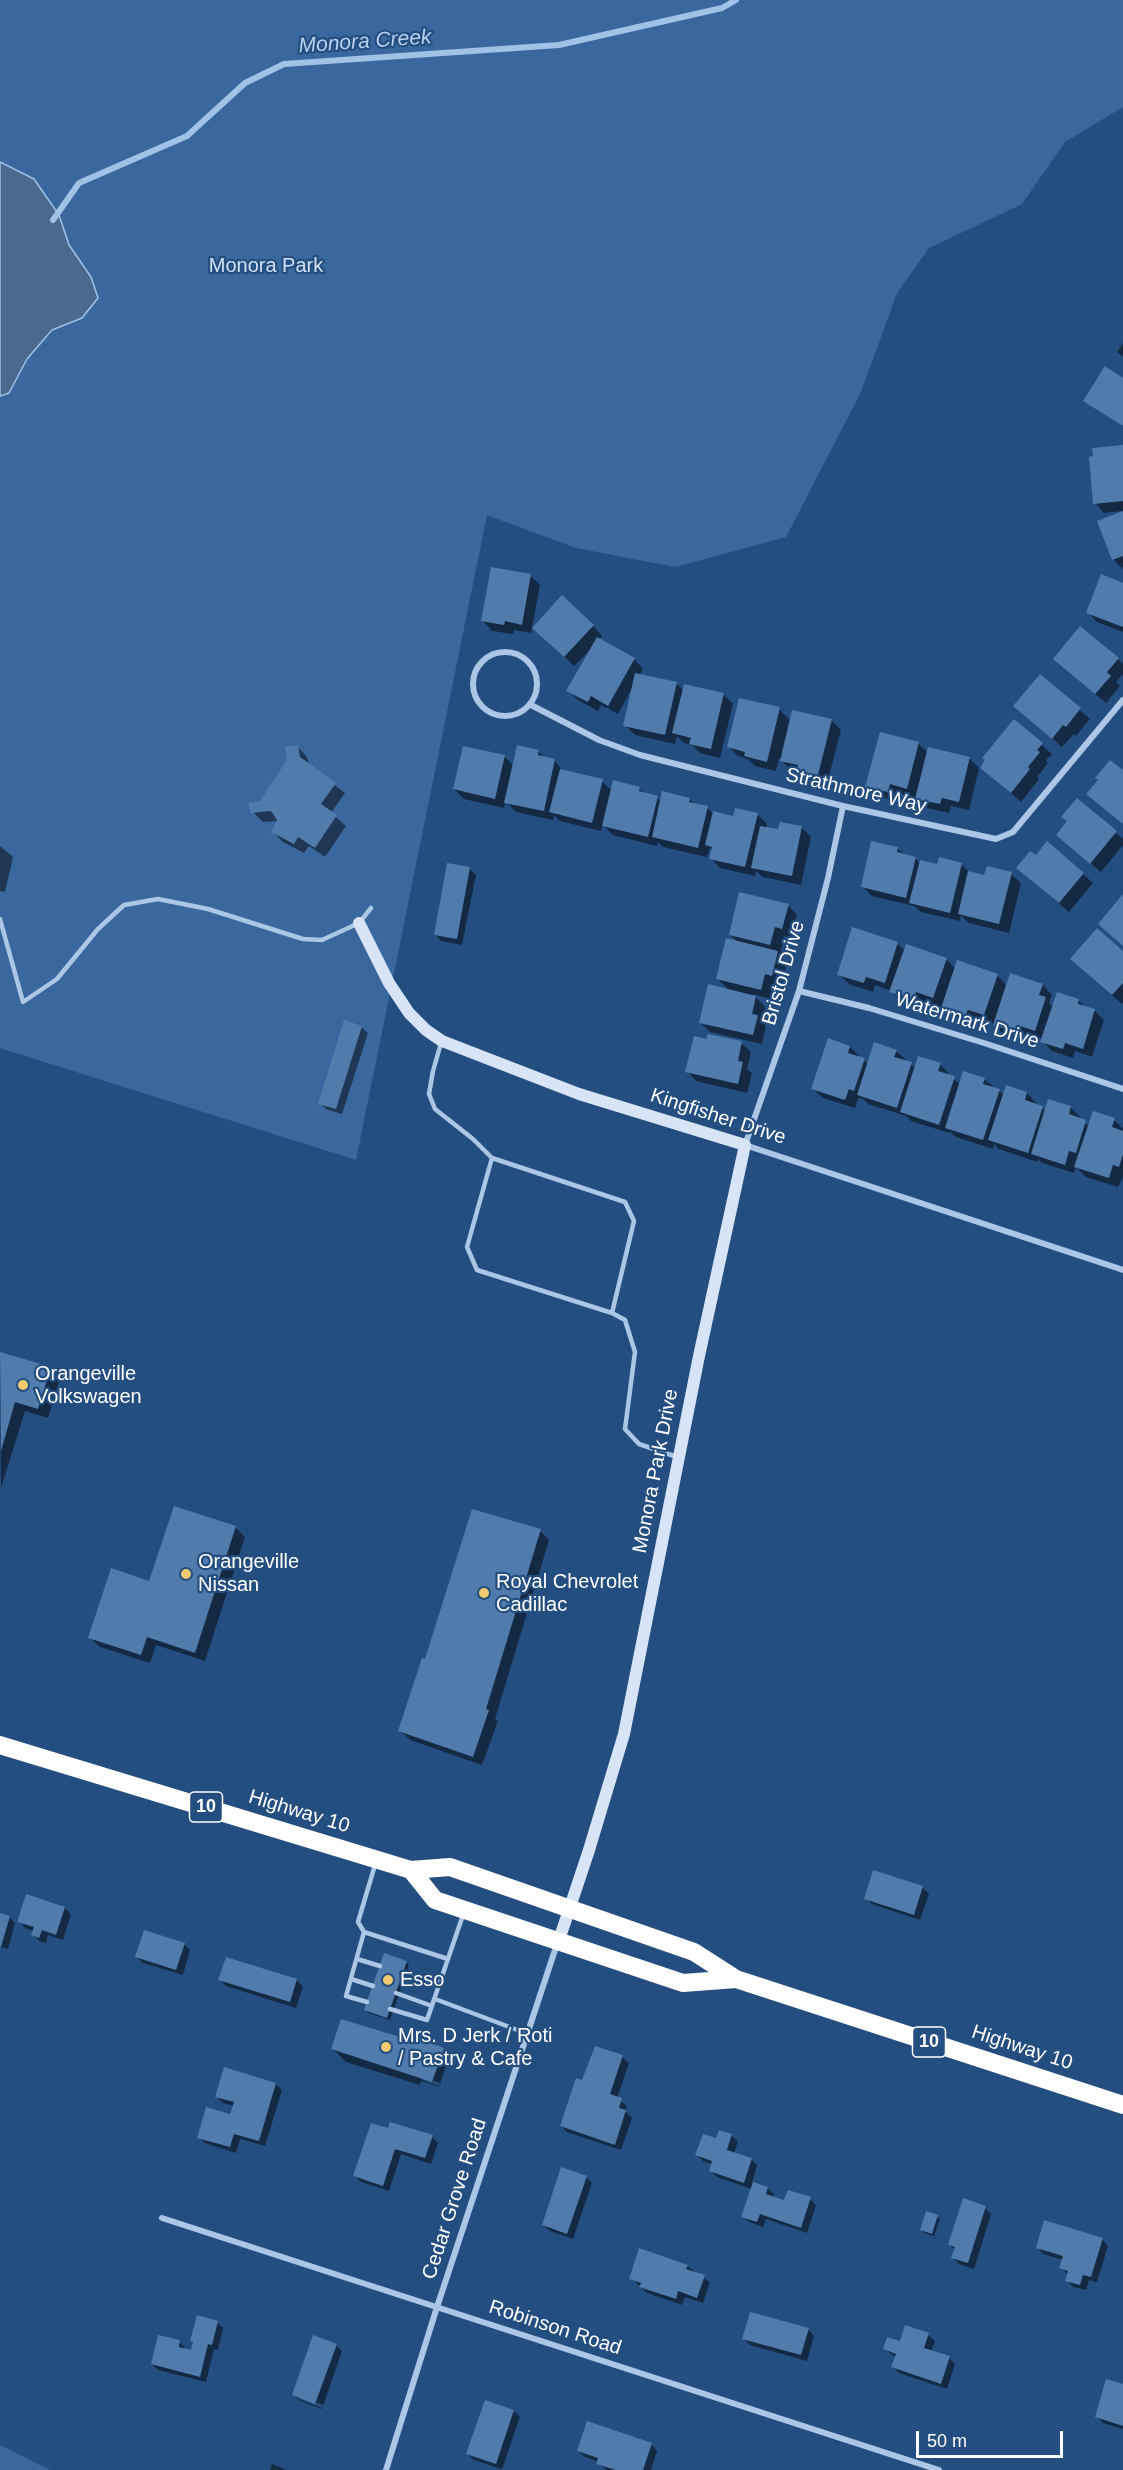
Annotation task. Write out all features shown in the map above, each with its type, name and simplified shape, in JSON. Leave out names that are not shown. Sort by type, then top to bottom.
[{"type":"highway","name":"Highway 10","points":[[0,1745],[411,1870],[450,1867],[694,1952],[736,1979],[1123,2105]]},
{"type":"highway","name":"Highway 10","points":[[411,1870],[435,1899],[683,1983],[736,1979]]},
{"type":"street","points":[[499,653],[514,653],[524,658],[532,667],[536,677],[535,695],[531,705],[510,716],[494,715],[484,709],[477,701],[473,690],[474,673],[480,664],[489,656],[499,653]]},
{"type":"street","name":"Strathmore Way","points":[[531,705],[599,740],[640,755],[843,806],[988,839],[1006,836],[1013,832],[1123,700]]},
{"type":"street","name":"Bristol Drive","points":[[744,1145],[798,991],[828,878],[843,806]]},
{"type":"street","name":"Kingfisher Drive","points":[[359,922],[399,999],[426,1030],[442,1041],[579,1094],[744,1145],[1123,1270]]},
{"type":"street","name":"Watermark Drive","points":[[798,991],[869,1008],[1122,1086]]},
{"type":"street","name":"Monora Park Drive","points":[[558,1940],[624,1734],[744,1145]]},
{"type":"street","name":"Cedar Grove Road","points":[[386,2470],[436,2307],[558,1940]]},
{"type":"street","name":"Robinson Road","points":[[162,2218],[939,2470]]},
{"type":"lane","points":[[0,919],[23,1002],[57,979],[98,929],[124,905],[159,900],[208,909],[303,939],[322,940],[359,922],[371,908]]},
{"type":"lane","points":[[442,1041],[432,1071],[429,1094],[435,1109],[473,1139],[492,1158],[625,1202],[634,1221],[612,1314]]},
{"type":"lane","points":[[492,1158],[467,1247],[477,1270],[625,1320],[635,1352],[625,1429],[639,1444],[679,1458]]},
{"type":"lane","points":[[377,1859],[358,1922],[364,1932],[448,1959]]},
{"type":"lane","points":[[390,2009],[427,2020],[464,1909]]},
{"type":"lane","points":[[364,1932],[346,1996],[367,2002]]},
{"type":"lane","points":[[357,1959],[380,1966]]},
{"type":"lane","points":[[403,1973],[439,1986]]},
{"type":"lane","points":[[351,1979],[373,1986]]},
{"type":"lane","points":[[396,1993],[432,2006]]},
{"type":"lane","points":[[435,1999],[528,2034]]},
{"type":"green space","name":"Monora Park","points":[[0,0],[1123,0],[1123,107],[1065,142],[1022,204],[929,248],[897,293],[861,392],[786,537],[675,567],[576,548],[487,515],[356,1160],[0,1048]]},
{"type":"green space","points":[[0,2445],[50,2470],[0,2470]]},
{"type":"shaded area","points":[[0,162],[34,179],[59,215],[69,245],[91,277],[98,298],[82,318],[52,330],[27,359],[9,393],[0,396]]},
{"type":"building","points":[[1105,366],[1123,378],[1123,426],[1083,401]]},
{"type":"building","points":[[1123,445],[1123,501],[1093,504],[1089,457],[1093,456],[1092,448]]},
{"type":"building","points":[[1123,511],[1123,556],[1112,560],[1097,521]]},
{"type":"building","points":[[491,567],[531,574],[522,625],[505,621],[504,625],[481,621]]},
{"type":"building","points":[[1101,574],[1123,583],[1123,627],[1086,613]]},
{"type":"building","points":[[562,595],[594,625],[564,657],[532,628]]},
{"type":"building","points":[[1080,626],[1119,658],[1107,672],[1111,676],[1095,694],[1053,659]]},
{"type":"building","points":[[597,637],[635,658],[608,706],[591,696],[588,702],[566,691]]},
{"type":"building","points":[[635,673],[677,682],[665,735],[623,726]]},
{"type":"building","points":[[1040,674],[1081,708],[1066,727],[1063,725],[1052,739],[1013,706]]},
{"type":"building","points":[[684,684],[724,693],[711,749],[689,744],[691,738],[672,733]]},
{"type":"building","points":[[739,698],[780,707],[767,762],[744,756],[745,752],[727,747]]},
{"type":"building","points":[[792,710],[832,719],[818,775],[797,770],[798,765],[780,761]]},
{"type":"building","points":[[1014,719],[1043,743],[1037,750],[1040,752],[1028,767],[1030,769],[1011,793],[980,768],[985,760],[982,758]]},
{"type":"building","points":[[880,732],[919,742],[907,789],[890,784],[888,792],[865,787]]},
{"type":"building","points":[[298,745],[300,757],[336,783],[321,804],[337,815],[315,848],[298,837],[294,844],[271,832],[277,820],[271,811],[251,813],[248,803],[260,801],[287,760],[285,747]]},
{"type":"building","points":[[517,745],[539,750],[538,755],[555,759],[544,811],[504,803]]},
{"type":"building","points":[[463,746],[505,755],[495,799],[453,789]]},
{"type":"building","points":[[928,747],[970,757],[959,802],[942,798],[940,804],[915,799]]},
{"type":"building","points":[[1110,760],[1123,770],[1123,824],[1086,794],[1098,780],[1095,778]]},
{"type":"building","points":[[560,769],[603,779],[592,823],[549,812]]},
{"type":"building","points":[[613,780],[640,787],[639,791],[658,796],[648,837],[602,826]]},
{"type":"building","points":[[662,791],[690,798],[689,802],[708,806],[698,848],[652,837]]},
{"type":"building","points":[[1077,798],[1117,831],[1090,864],[1056,835],[1067,821],[1061,817]]},
{"type":"building","points":[[735,808],[758,813],[745,867],[709,859],[712,847],[705,845],[713,811],[733,816]]},
{"type":"building","points":[[780,822],[802,826],[792,876],[751,868],[760,826],[778,829]]},
{"type":"building","points":[[871,841],[898,847],[897,852],[916,857],[906,898],[861,887]]},
{"type":"building","points":[[1047,841],[1084,873],[1059,903],[1016,868],[1030,851],[1036,855]]},
{"type":"building","points":[[939,857],[962,863],[950,913],[909,903],[920,860],[937,864]]},
{"type":"building","points":[[447,863],[470,867],[457,939],[434,935]]},
{"type":"building","points":[[987,866],[1012,872],[999,924],[958,914],[968,871],[984,875]]},
{"type":"building","points":[[739,892],[789,904],[782,929],[775,927],[770,945],[729,935]]},
{"type":"building","points":[[1123,894],[1123,946],[1098,924]]},
{"type":"building","points":[[852,927],[898,942],[885,983],[866,977],[864,983],[837,975]]},
{"type":"building","points":[[1097,928],[1123,951],[1123,983],[1112,995],[1070,959]]},
{"type":"building","points":[[726,938],[778,951],[772,976],[765,974],[761,990],[716,979]]},
{"type":"building","points":[[906,944],[947,958],[933,998],[916,992],[913,1000],[889,992]]},
{"type":"building","points":[[957,960],[998,974],[984,1015],[968,1010],[965,1016],[941,1008]]},
{"type":"building","points":[[1010,973],[1043,984],[1039,995],[1046,997],[1035,1031],[1017,1025],[1015,1032],[993,1025]]},
{"type":"building","points":[[708,984],[756,996],[752,1014],[758,1015],[753,1035],[699,1023]]},
{"type":"building","points":[[1057,992],[1079,999],[1078,1004],[1095,1009],[1083,1049],[1065,1043],[1063,1049],[1040,1042]]},
{"type":"building","points":[[344,1020],[362,1026],[336,1109],[318,1104]]},
{"type":"building","points":[[708,1034],[742,1041],[738,1061],[743,1062],[738,1084],[685,1072],[694,1036],[706,1039]]},
{"type":"building","points":[[828,1038],[850,1046],[848,1053],[865,1058],[854,1091],[849,1089],[845,1100],[811,1089]]},
{"type":"building","points":[[874,1042],[897,1050],[894,1057],[912,1062],[897,1108],[857,1095]]},
{"type":"building","points":[[918,1056],[941,1063],[938,1071],[955,1076],[939,1125],[900,1112]]},
{"type":"building","points":[[963,1071],[985,1078],[983,1084],[1000,1089],[983,1140],[945,1128]]},
{"type":"building","points":[[1006,1085],[1027,1092],[1025,1100],[1043,1106],[1028,1153],[988,1140]]},
{"type":"building","points":[[1048,1099],[1071,1106],[1069,1114],[1086,1120],[1076,1153],[1069,1151],[1065,1165],[1031,1154]]},
{"type":"building","points":[[1093,1111],[1115,1118],[1112,1127],[1123,1131],[1123,1154],[1119,1167],[1113,1165],[1109,1178],[1074,1167]]},
{"type":"building","name":"Orangeville Volkswagen","points":[[0,1352],[51,1367],[38,1409],[15,1402],[1,1451]]},
{"type":"building","name":"Orangeville Nissan","points":[[174,1506],[236,1526],[195,1653],[147,1637],[141,1655],[88,1638],[111,1568],[149,1581]]},
{"type":"building","name":"Royal Chevrolet Cadillac","points":[[472,1509],[541,1529],[486,1709],[489,1710],[473,1757],[398,1731],[422,1658],[425,1659]]},
{"type":"building","points":[[873,1870],[923,1886],[914,1915],[864,1899]]},
{"type":"building","points":[[26,1894],[65,1907],[56,1935],[42,1930],[39,1938],[31,1935],[34,1927],[17,1922]]},
{"type":"building","points":[[0,1913],[10,1916],[1,1947],[0,1947]]},
{"type":"building","points":[[144,1930],[185,1943],[176,1970],[135,1957]]},
{"type":"building","name":"Esso","points":[[384,1953],[407,1961],[387,2018],[364,2010]]},
{"type":"building","points":[[226,1957],[297,1979],[290,2002],[218,1980]]},
{"type":"building","points":[[341,2019],[416,2042],[418,2039],[444,2048],[432,2082],[331,2049]]},
{"type":"building","points":[[595,2046],[623,2055],[610,2094],[622,2098],[619,2108],[626,2110],[615,2145],[560,2126],[576,2078],[582,2080]]},
{"type":"building","points":[[224,2067],[276,2083],[259,2141],[234,2134],[230,2147],[197,2138],[206,2107],[230,2114],[234,2102],[215,2097]]},
{"type":"building","points":[[390,2122],[433,2135],[425,2158],[395,2149],[383,2186],[353,2176],[371,2123],[388,2128]]},
{"type":"building","points":[[719,2130],[732,2134],[727,2150],[752,2158],[744,2183],[709,2171],[712,2161],[695,2155],[703,2134],[716,2138]]},
{"type":"building","points":[[561,2167],[587,2176],[567,2234],[542,2225]]},
{"type":"building","points":[[753,2182],[768,2187],[766,2194],[784,2200],[788,2190],[811,2197],[801,2228],[760,2214],[757,2222],[741,2217]]},
{"type":"building","points":[[963,2198],[986,2206],[968,2263],[951,2258],[955,2247],[948,2245]]},
{"type":"building","points":[[926,2211],[938,2215],[932,2234],[920,2230]]},
{"type":"building","points":[[1044,2220],[1103,2238],[1091,2277],[1083,2275],[1080,2285],[1065,2281],[1068,2271],[1059,2268],[1063,2256],[1036,2248]]},
{"type":"building","points":[[639,2248],[688,2265],[686,2269],[705,2275],[697,2298],[678,2291],[676,2299],[639,2287],[641,2283],[629,2279]]},
{"type":"building","points":[[750,2312],[809,2328],[801,2355],[742,2339]]},
{"type":"building","points":[[197,2315],[218,2321],[212,2345],[208,2344],[200,2377],[151,2364],[158,2335],[180,2340],[179,2347],[191,2350],[193,2342],[190,2341]]},
{"type":"building","points":[[905,2325],[929,2333],[924,2348],[950,2356],[941,2384],[891,2367],[896,2354],[883,2349],[887,2337],[900,2341]]},
{"type":"building","points":[[313,2335],[337,2344],[315,2404],[292,2395]]},
{"type":"building","points":[[1106,2379],[1123,2384],[1123,2426],[1095,2417]]},
{"type":"building","points":[[485,2400],[514,2410],[496,2464],[466,2454]]},
{"type":"building","points":[[587,2421],[652,2443],[643,2470],[616,2470],[596,2464],[598,2458],[577,2451]]},
{"type":"waterway","name":"Monora Creek","points":[[53,220],[79,183],[187,136],[245,83],[284,64],[559,45],[722,8],[736,0]]},
{"type":"place","name":"Orangeville Volkswagen","points":[[23,1385]]},
{"type":"place","name":"Orangeville Nissan","points":[[186,1574]]},
{"type":"place","name":"Royal Chevrolet Cadillac","points":[[484,1593]]},
{"type":"place","name":"Esso","points":[[388,1980]]},
{"type":"place","name":"Mrs. D Jerk / Roti / Pastry & Cafe","points":[[386,2047]]}]
